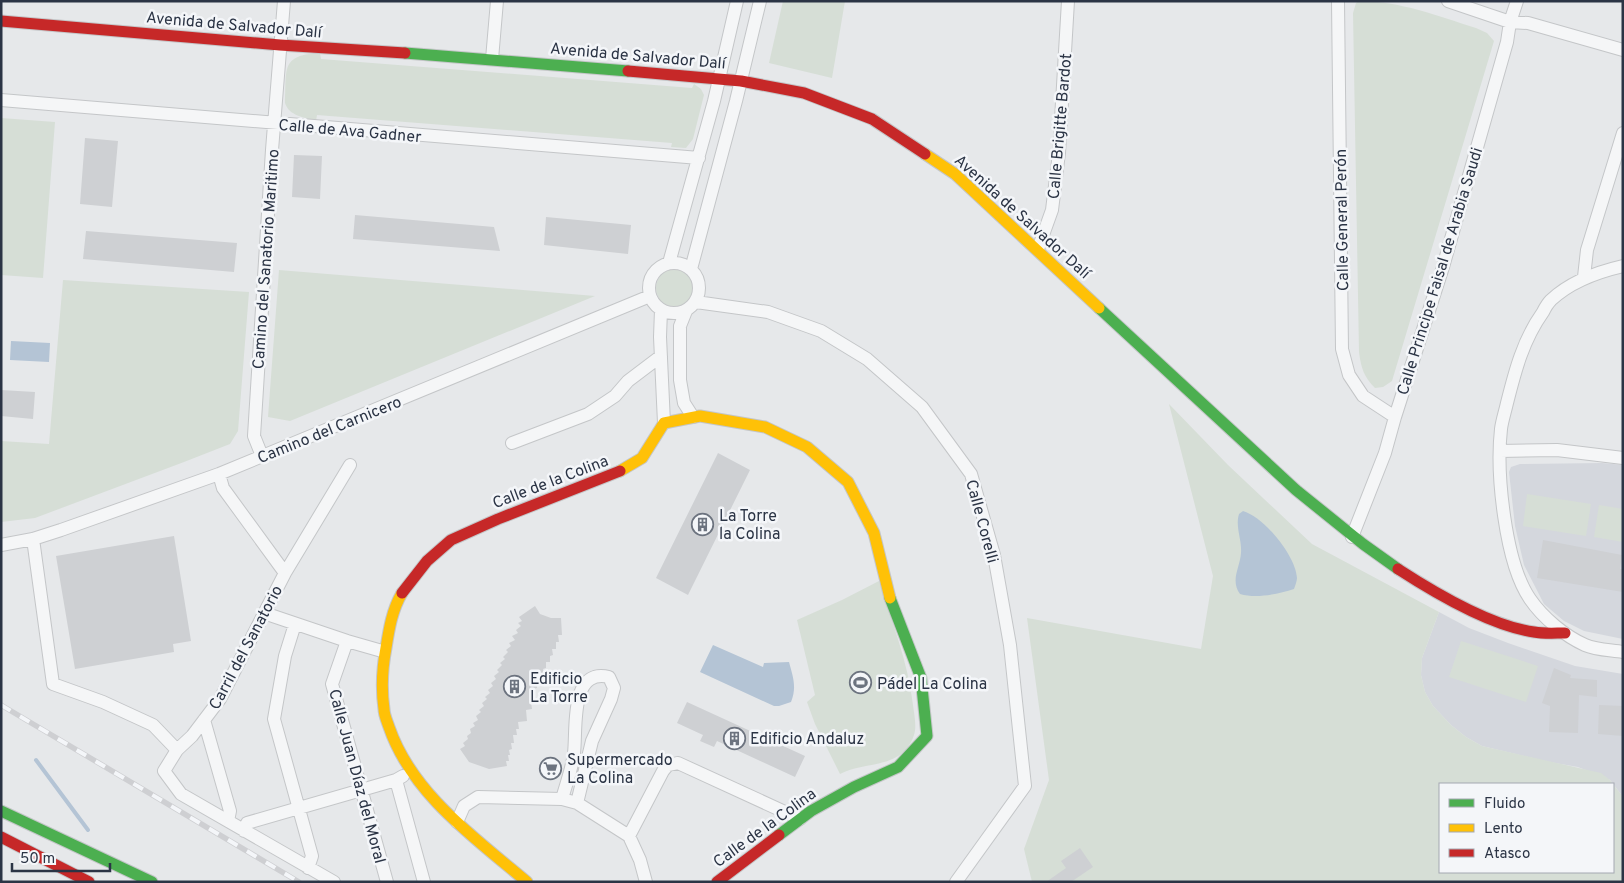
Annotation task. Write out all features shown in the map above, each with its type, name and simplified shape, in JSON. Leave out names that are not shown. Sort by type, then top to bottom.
[{"type":"street","name":"Camino del Sanatorio Maritimo","points":[[262,456],[254,436],[274,123],[284,1]]},
{"type":"street","points":[[492,59],[497,1]]},
{"type":"street","points":[[669,263],[699,158],[737,1]]},
{"type":"street","points":[[691,269],[741,81],[760,1]]},
{"type":"street","name":"Calle Brigitte Bardot","points":[[1038,249],[1052,210],[1059,153],[1068,1]]},
{"type":"street","name":"Calle General Perón","points":[[1338,1],[1342,349],[1349,375],[1363,396],[1395,417]]},
{"type":"street","points":[[1448,1],[1510,22],[1528,23],[1623,50]]},
{"type":"street","name":"Calle Principe Faisal de Arabia Saudi","points":[[1352,537],[1385,453],[1443,267],[1517,1]]},
{"type":"street","name":"Avenida de Salvador Dalí","points":[[1,21],[280,45],[492,59],[741,81],[804,94],[872,119],[955,174],[1296,490],[1352,537],[1424,586],[1464,608],[1507,626],[1541,633],[1565,633]]},
{"type":"street","name":"Calle de Ava Gadner","points":[[1,100],[699,158]]},
{"type":"street","points":[[1584,277],[1587,250],[1623,133]]},
{"type":"street","points":[[669,263],[684,265],[691,269],[696,274],[700,288],[696,302],[686,311],[678,314],[669,313],[656,306],[650,296],[649,287],[650,279],[655,272],[661,266],[669,263]]},
{"type":"street","points":[[1623,266],[1584,277],[1551,300],[1533,325],[1522,348],[1501,429],[1500,452],[1503,515],[1514,565],[1519,580],[1529,598],[1540,612],[1565,633],[1586,645],[1623,652]]},
{"type":"street","name":"Camino del Carnicero","points":[[1,545],[33,538],[218,474],[650,296]]},
{"type":"street","name":"Calle Corelli","points":[[696,302],[768,312],[821,331],[867,359],[922,407],[971,474],[994,555],[1010,645],[1025,786],[956,882]]},
{"type":"street","points":[[661,310],[664,422]]},
{"type":"street","points":[[686,311],[680,326],[680,380],[684,403],[693,417]]},
{"type":"street","points":[[512,443],[588,414],[615,396],[628,381],[661,356]]},
{"type":"street","name":"Calle de la Colina","points":[[527,882],[457,822],[424,790],[410,772],[399,753],[386,722],[380,685],[382,651],[399,597],[422,566],[446,543],[486,523],[614,475],[642,457],[664,422],[700,416],[765,427],[807,447],[848,482],[874,532],[892,601],[921,678],[927,736],[898,768],[854,787],[811,811],[717,882]]},
{"type":"street","points":[[1500,452],[1557,450],[1623,458]]},
{"type":"street","name":"Carril del Sanatorio","points":[[334,882],[181,794],[164,771],[177,750],[192,736],[220,699],[285,573],[350,465]]},
{"type":"street","name":"Carril del Sanatorio","points":[[218,474],[224,488],[285,573]]},
{"type":"street","points":[[33,538],[53,684],[103,702],[153,725],[177,750]]},
{"type":"street","points":[[264,613],[347,642],[382,651]]},
{"type":"street","points":[[295,624],[285,656],[274,719],[312,856],[308,868]]},
{"type":"street","name":"Calle Juan Díaz del Moral","points":[[347,642],[332,684],[387,882]]},
{"type":"street","points":[[562,799],[574,754],[576,710],[582,687],[587,680],[598,675],[609,677],[614,688],[592,741],[578,803]]},
{"type":"street","points":[[204,720],[230,811],[228,821]]},
{"type":"street","points":[[629,836],[663,771],[668,765],[678,763],[800,819]]},
{"type":"street","points":[[244,831],[247,823],[396,780],[410,772]]},
{"type":"street","points":[[396,780],[424,882]]},
{"type":"street","points":[[457,822],[464,806],[478,797],[562,799],[578,803],[629,836],[640,860],[646,882]]},
{"type":"street","points":[[1,810],[152,882]]},
{"type":"street","points":[[1,838],[89,882]]},
{"type":"shaded area","points":[[783,1],[845,1],[832,78],[769,63]]},
{"type":"shaded area","points":[[1359,1],[1404,6],[1433,14],[1476,28],[1487,33],[1494,41],[1392,381],[1383,387],[1375,388],[1364,372],[1359,352],[1353,13],[1356,3]]},
{"type":"shaded area","points":[[320,53],[321,59],[692,88],[694,84],[701,89],[704,95],[693,139],[686,148],[671,147],[672,143],[317,115],[316,121],[297,115],[287,107],[285,103],[286,73],[288,66],[298,57]]},
{"type":"shaded area","points":[[1,118],[55,122],[43,278],[1,275]]},
{"type":"shaded area","points":[[675,269],[688,275],[694,288],[688,301],[675,307],[662,301],[656,288],[662,275]]},
{"type":"shaded area","points":[[279,270],[595,296],[290,421],[268,417]]},
{"type":"shaded area","points":[[63,280],[249,292],[238,431],[230,444],[184,462],[35,518],[1,522],[1,441],[49,444]]},
{"type":"shaded area","points":[[1169,404],[1228,465],[1312,544],[1439,612],[1422,658],[1421,675],[1425,692],[1433,706],[1451,725],[1466,737],[1482,746],[1601,773],[1612,783],[1439,783],[1439,873],[1614,873],[1614,785],[1623,797],[1623,882],[1032,882],[1024,849],[1049,780],[1027,618],[1201,649],[1213,576]]},
{"type":"shaded area","points":[[1602,463],[1623,465],[1623,639],[1584,631],[1564,621],[1544,604],[1524,565],[1515,526],[1509,472],[1511,467],[1520,464]]},
{"type":"shaded area","points":[[1527,494],[1591,504],[1586,536],[1523,526]]},
{"type":"shaded area","points":[[1599,505],[1623,509],[1623,542],[1594,537]]},
{"type":"shaded area","name":"Pádel La Colina","points":[[879,581],[899,642],[911,689],[915,731],[912,740],[901,754],[887,761],[855,768],[840,774],[815,724],[807,702],[815,695],[797,620]]},
{"type":"shaded area","points":[[1439,612],[1469,628],[1575,666],[1623,674],[1623,797],[1610,780],[1578,767],[1482,746],[1466,737],[1451,725],[1433,706],[1425,692],[1421,675],[1422,658]]},
{"type":"shaded area","points":[[1461,641],[1538,666],[1526,702],[1449,677]]},
{"type":"water","points":[[11,341],[50,343],[49,362],[10,360]]},
{"type":"water","points":[[1243,511],[1260,521],[1278,538],[1295,569],[1297,578],[1294,589],[1260,596],[1240,594],[1236,584],[1236,574],[1241,553],[1238,519],[1239,514]]},
{"type":"water","points":[[713,645],[763,667],[764,663],[789,662],[794,687],[791,702],[774,706],[700,672]]},
{"type":"building","points":[[85,138],[118,141],[112,207],[80,204]]},
{"type":"building","points":[[294,155],[322,156],[320,199],[292,197]]},
{"type":"building","points":[[355,215],[494,227],[500,251],[353,239]]},
{"type":"building","points":[[546,217],[631,225],[628,254],[544,245]]},
{"type":"building","points":[[86,231],[237,243],[234,272],[83,259]]},
{"type":"building","points":[[1,390],[35,392],[33,419],[1,416]]},
{"type":"building","name":"La Torre la Colina","points":[[718,453],[750,470],[688,595],[656,578]]},
{"type":"building","points":[[174,536],[191,641],[173,644],[174,652],[75,669],[56,556]]},
{"type":"building","points":[[1543,540],[1622,555],[1620,569],[1623,569],[1623,592],[1537,578]]},
{"type":"building","name":"Edificio La Torre","points":[[535,606],[540,614],[551,618],[561,618],[562,635],[558,635],[559,642],[556,642],[556,649],[552,649],[553,655],[550,656],[550,662],[546,662],[546,668],[543,669],[544,675],[539,675],[540,682],[537,682],[537,688],[533,689],[534,695],[530,696],[532,709],[526,710],[527,721],[518,722],[519,729],[516,729],[517,735],[513,735],[514,743],[511,743],[512,749],[509,750],[509,761],[506,761],[507,766],[489,769],[469,762],[460,749],[465,746],[463,743],[471,733],[470,729],[475,726],[473,723],[478,720],[476,716],[484,706],[482,703],[487,699],[485,697],[490,693],[488,690],[493,686],[491,683],[496,679],[494,676],[499,672],[497,670],[502,665],[500,663],[505,659],[503,657],[508,652],[506,650],[511,646],[509,643],[515,640],[512,636],[518,633],[516,630],[521,626],[518,623],[522,621],[519,617]]},
{"type":"building","points":[[1554,668],[1571,675],[1570,678],[1597,680],[1597,697],[1579,695],[1578,733],[1549,732],[1550,706],[1542,703]]},
{"type":"building","name":"Edificio Andaluz","points":[[687,702],[805,756],[795,777],[717,741],[714,747],[700,741],[703,735],[677,723]]},
{"type":"building","points":[[1599,705],[1623,706],[1623,736],[1598,734]]},
{"type":"building","points":[[1080,848],[1093,867],[1071,882],[1046,882],[1066,868],[1061,861]]},
{"type":"waterway","points":[[36,760],[88,830]]},
{"type":"railway","points":[[1,705],[299,882]]},
{"type":"traffic: fast","points":[[405,53],[628,71]]},
{"type":"traffic: fast","points":[[1099,308],[1296,490],[1363,544],[1398,569]]},
{"type":"traffic: fast","points":[[779,835],[811,811],[854,787],[898,767],[927,736],[921,678],[890,598]]},
{"type":"traffic: fast","points":[[1,811],[152,882]]},
{"type":"traffic: slow","points":[[925,154],[955,174],[1099,308]]},
{"type":"traffic: slow","points":[[620,471],[642,458],[664,423],[700,416],[765,427],[807,447],[848,482],[874,533],[890,598]]},
{"type":"traffic: slow","points":[[402,593],[393,613],[382,678],[384,714],[399,751],[429,794],[447,813],[527,882]]},
{"type":"traffic: jam","points":[[1,21],[280,45],[405,53]]},
{"type":"traffic: jam","points":[[628,71],[741,81],[804,93],[872,119],[925,154]]},
{"type":"traffic: jam","points":[[402,593],[427,561],[451,540],[498,519],[620,471]]},
{"type":"traffic: jam","points":[[1398,569],[1446,598],[1499,623],[1538,633],[1565,633]]},
{"type":"traffic: jam","points":[[717,882],[779,835]]},
{"type":"traffic: jam","points":[[1,837],[89,882]]},
{"type":"place","name":"La Torre la Colina","points":[[703,524]]},
{"type":"place","name":"Pádel La Colina","points":[[861,683]]},
{"type":"place","name":"Edificio La Torre","points":[[514,687]]},
{"type":"place","name":"Edificio Andaluz","points":[[734,738]]},
{"type":"place","name":"Supermercado La Colina","points":[[551,768]]}]
